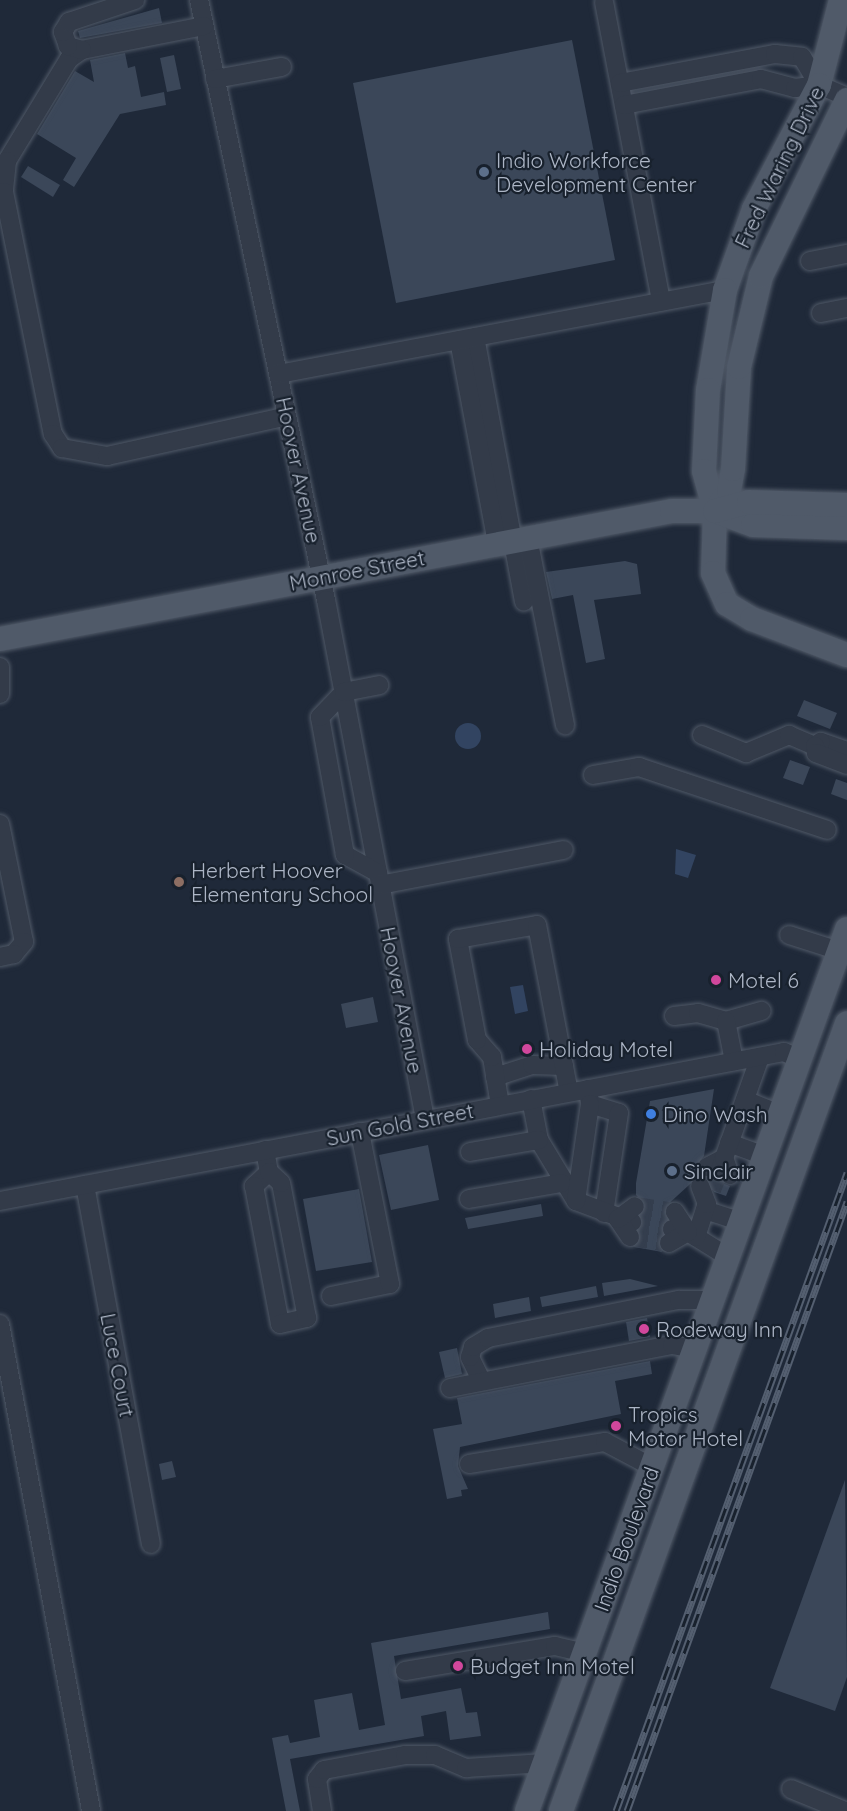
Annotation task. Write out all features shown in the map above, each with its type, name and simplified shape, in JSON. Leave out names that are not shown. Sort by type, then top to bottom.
[{"type":"main road","name":"Fred Waring Drive","points":[[841,0],[819,85],[754,209],[725,290],[705,431],[704,471],[716,511],[713,573],[727,604],[752,619],[847,655]]},
{"type":"main road","name":"Fred Waring Drive","points":[[716,511],[729,491],[733,469],[739,367],[761,276],[847,98]]},
{"type":"main road","name":"Monroe Street","points":[[0,639],[321,576],[672,512],[716,511],[749,502],[847,504]]},
{"type":"main road","name":"Monroe Street","points":[[716,511],[753,525],[847,528]]},
{"type":"main road","name":"Indio Boulevard","points":[[527,1811],[847,929]]},
{"type":"main road","name":"Indio Boulevard","points":[[561,1811],[847,1022]]},
{"type":"main road","points":[[778,1214],[781,1167],[808,1092],[800,1059],[827,1043],[847,1022]]},
{"type":"street","points":[[82,50],[68,46],[63,32],[69,22],[98,5],[135,0]]},
{"type":"street","name":"Hoover Avenue","points":[[200,0],[214,79],[321,576],[425,1119]]},
{"type":"street","points":[[604,2],[661,302]]},
{"type":"street","points":[[204,26],[82,50],[69,59],[2,176],[56,443],[107,456],[287,416]]},
{"type":"street","points":[[620,83],[776,54],[802,57],[819,85]]},
{"type":"street","points":[[214,79],[282,67]]},
{"type":"street","points":[[624,105],[761,79],[795,88],[819,85],[847,98]]},
{"type":"street","points":[[810,261],[847,254]]},
{"type":"street","points":[[279,374],[725,290]]},
{"type":"street","points":[[821,313],[847,308]]},
{"type":"street","points":[[467,338],[524,601]]},
{"type":"street","points":[[512,541],[565,725]]},
{"type":"street","points":[[0,667],[0,694]]},
{"type":"street","points":[[379,685],[344,692],[320,717],[345,855],[379,879],[564,850]]},
{"type":"street","points":[[702,735],[746,753],[789,735],[815,746]]},
{"type":"street","points":[[815,746],[820,742],[847,751]]},
{"type":"street","points":[[815,746],[816,753],[847,765]]},
{"type":"street","points":[[593,775],[639,767],[827,830]]},
{"type":"street","points":[[0,824],[24,942],[14,954],[0,957]]},
{"type":"street","points":[[500,1105],[492,1058],[477,1040],[458,939],[537,925],[569,1092]]},
{"type":"street","points":[[789,935],[839,951]]},
{"type":"street","points":[[674,1016],[698,1013],[726,1021],[762,1011]]},
{"type":"street","points":[[726,1021],[734,1062]]},
{"type":"street","name":"Sun Gold Street","points":[[0,1202],[569,1092],[589,1096],[760,1056],[784,1052],[800,1059]]},
{"type":"street","points":[[760,1056],[722,1163],[765,1156]]},
{"type":"street","points":[[495,1077],[532,1065],[564,1066]]},
{"type":"street","points":[[531,1099],[538,1140],[562,1183],[576,1201],[624,1219],[619,1113],[589,1096],[576,1201]]},
{"type":"street","points":[[745,1100],[780,1114]]},
{"type":"street","points":[[331,1296],[390,1284],[360,1131]]},
{"type":"street","points":[[470,1152],[538,1140]]},
{"type":"street","points":[[265,1150],[269,1172],[281,1183],[307,1318],[280,1324],[254,1186],[269,1172]]},
{"type":"street","points":[[469,1199],[562,1183]]},
{"type":"street","name":"Luce Court","points":[[85,1185],[151,1544]]},
{"type":"street","points":[[728,1257],[680,1231],[709,1197],[741,1222]]},
{"type":"street","points":[[272,1284],[300,1279]]},
{"type":"street","points":[[481,1380],[470,1357],[473,1347],[488,1338],[679,1300],[712,1300]]},
{"type":"street","points":[[0,1324],[91,1811]]},
{"type":"street","points":[[450,1388],[481,1380],[672,1345],[695,1349]]},
{"type":"street","points":[[469,1464],[605,1442],[652,1467]]},
{"type":"street","points":[[405,1671],[555,1646],[585,1653]]},
{"type":"street","points":[[322,1811],[317,1779],[324,1770],[405,1755],[435,1755],[466,1768],[545,1762]]},
{"type":"street","points":[[791,1789],[845,1811]]},
{"type":"water","points":[[468,723],[477,727],[481,736],[477,745],[468,749],[459,745],[455,736],[459,727]]},
{"type":"water","points":[[676,849],[696,855],[688,878],[675,874]]},
{"type":"water","points":[[523,985],[528,1011],[515,1014],[510,987]]},
{"type":"building","points":[[159,8],[162,23],[80,38],[78,31]]},
{"type":"building","name":"Indio Workforce Development Center","points":[[572,40],[615,260],[396,303],[353,83]]},
{"type":"building","points":[[125,53],[128,68],[135,66],[141,97],[164,92],[166,105],[120,114],[74,187],[63,180],[76,158],[37,134],[75,71],[94,82],[90,60]]},
{"type":"building","points":[[174,55],[181,89],[167,92],[160,58]]},
{"type":"building","points":[[28,166],[60,185],[53,197],[21,177]]},
{"type":"building","points":[[625,561],[637,564],[641,594],[594,600],[605,659],[586,663],[573,595],[552,599],[546,572]]},
{"type":"building","points":[[804,700],[837,713],[830,729],[797,716]]},
{"type":"building","points":[[790,760],[810,767],[803,785],[783,778]]},
{"type":"building","points":[[836,779],[847,783],[847,800],[831,794]]},
{"type":"building","points":[[373,997],[378,1022],[346,1028],[341,1004]]},
{"type":"building","points":[[714,1089],[704,1156],[696,1166],[700,1175],[665,1207],[658,1242],[662,1252],[634,1247],[640,1241],[646,1205],[636,1195],[636,1183],[650,1101]]},
{"type":"building","points":[[428,1145],[439,1200],[391,1210],[379,1155]]},
{"type":"building","points":[[708,1178],[730,1186],[726,1196],[714,1192]]},
{"type":"building","points":[[359,1189],[372,1262],[316,1271],[303,1199]]},
{"type":"building","points":[[541,1204],[543,1216],[468,1229],[465,1218]]},
{"type":"building","points":[[630,1279],[658,1286],[604,1296],[602,1283]]},
{"type":"building","points":[[596,1286],[598,1297],[542,1307],[540,1297]]},
{"type":"building","points":[[529,1297],[531,1311],[495,1318],[493,1304]]},
{"type":"building","points":[[647,1318],[650,1337],[629,1341],[626,1322]]},
{"type":"building","points":[[457,1348],[462,1374],[445,1378],[439,1352]]},
{"type":"building","points":[[650,1361],[652,1374],[615,1381],[621,1414],[460,1447],[458,1466],[468,1489],[461,1490],[462,1496],[447,1499],[433,1429],[462,1424],[457,1398]]},
{"type":"building","points":[[172,1461],[176,1477],[162,1480],[159,1464]]},
{"type":"building","points":[[845,1480],[847,1677],[835,1711],[770,1688]]},
{"type":"building","points":[[548,1612],[550,1629],[394,1656],[401,1699],[461,1688],[466,1713],[477,1712],[481,1736],[450,1740],[446,1711],[421,1716],[424,1736],[290,1759],[300,1811],[286,1811],[272,1738],[288,1735],[290,1743],[320,1737],[314,1700],[352,1693],[359,1730],[385,1725],[371,1643]]},
{"type":"tunnel","points":[[712,1190],[720,1170]]},
{"type":"tunnel","points":[[635,1206],[675,1212]]},
{"type":"tunnel","points":[[632,1222],[672,1229]]},
{"type":"tunnel","points":[[630,1237],[669,1243]]},
{"type":"railway","points":[[616,1811],[847,1173]]},
{"type":"railway","points":[[627,1811],[847,1202]]},
{"type":"place","name":"Indio Workforce Development Center","points":[[484,172]]},
{"type":"place","name":"Herbert Hoover Elementary School","points":[[179,882]]},
{"type":"place","name":"Motel 6","points":[[716,980]]},
{"type":"place","name":"Holiday Motel","points":[[527,1049]]},
{"type":"place","name":"Dino Wash","points":[[651,1114]]},
{"type":"place","name":"Sinclair","points":[[672,1171]]},
{"type":"place","name":"Rodeway Inn","points":[[644,1329]]},
{"type":"place","name":"Tropics Motor Hotel","points":[[616,1426]]},
{"type":"place","name":"Budget Inn Motel","points":[[458,1666]]}]
